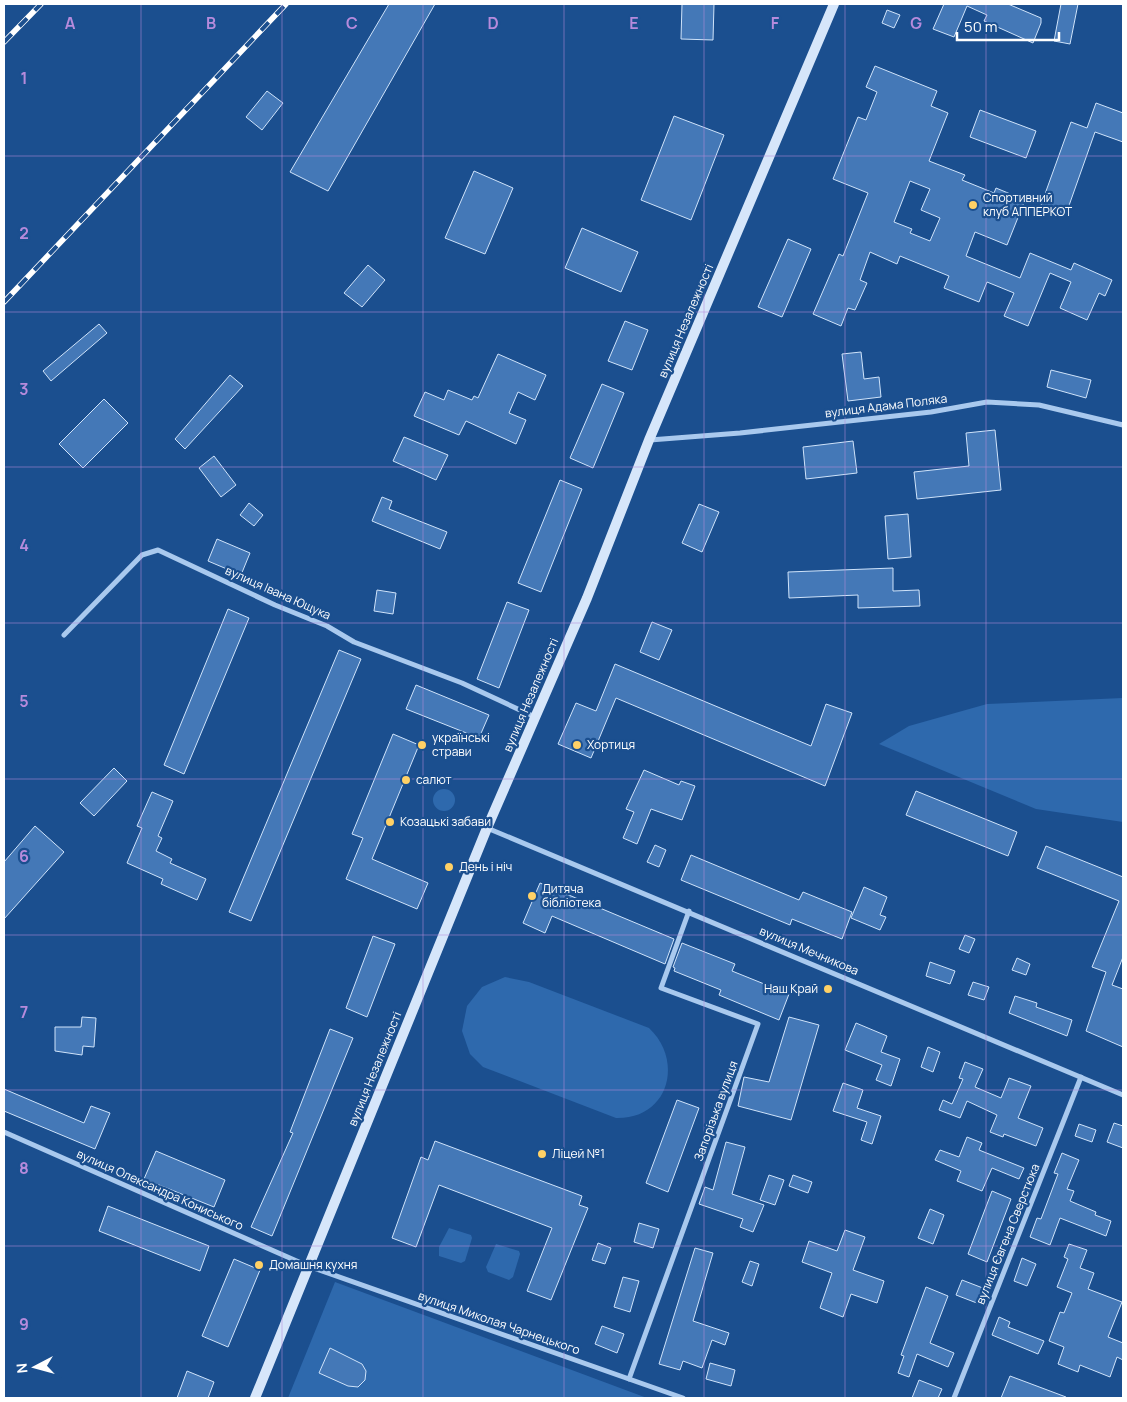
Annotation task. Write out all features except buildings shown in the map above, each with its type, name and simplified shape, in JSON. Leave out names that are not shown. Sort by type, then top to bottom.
[{"type":"main road","name":"вулиця Незалежності","points":[[255,1398],[487,828],[587,598],[649,440],[834,4]]},
{"type":"street","name":"вулиця Адама Поляка","points":[[649,440],[740,433],[931,412],[987,402],[1039,404],[1123,425]]},
{"type":"street","name":"вулиця Івана Ющука","points":[[64,635],[142,555],[158,550],[275,605],[328,626],[354,642],[462,683],[536,717]]},
{"type":"street","name":"вулиця Мечникова","points":[[487,828],[689,911],[1123,1095]]},
{"type":"street","name":"Запорізька вулиця","points":[[630,1379],[758,1024],[661,988],[689,911]]},
{"type":"street","name":"вулиця Євгена Сверстюка","points":[[954,1398],[1081,1077]]},
{"type":"street","name":"вулиця Олександра Кониського","points":[[4,1132],[308,1266]]},
{"type":"street","name":"вулиця Миколая Чарнецького","points":[[308,1266],[683,1398]]},
{"type":"shaded area","points":[[1123,698],[1123,822],[1036,809],[879,744],[909,726],[987,704]]},
{"type":"shaded area","points":[[444,789],[452,792],[455,800],[452,808],[444,811],[436,808],[433,800],[436,792]]},
{"type":"shaded area","points":[[505,977],[529,982],[649,1028],[660,1041],[666,1056],[668,1071],[666,1086],[659,1099],[648,1109],[634,1116],[616,1118],[483,1067],[470,1054],[462,1031],[467,1006],[482,987]]},
{"type":"shaded area","points":[[449,1228],[471,1235],[472,1238],[465,1261],[461,1263],[439,1256],[439,1247]]},
{"type":"shaded area","points":[[496,1244],[519,1251],[520,1254],[513,1277],[509,1280],[488,1272],[486,1267]]},
{"type":"shaded area","points":[[335,1282],[647,1398],[288,1398]]},
{"type":"railway","points":[[4,42],[41,4]]},
{"type":"railway","points":[[4,302],[286,4]]},
{"type":"place","name":"Спортивний клуб АППЕРКОТ","points":[[973,205]]},
{"type":"place","name":"українські страви","points":[[422,745]]},
{"type":"place","name":"Хортиця","points":[[577,745]]},
{"type":"place","name":"салют","points":[[406,780]]},
{"type":"place","name":"Козацькі забави","points":[[390,822]]},
{"type":"place","name":"День і ніч","points":[[449,867]]},
{"type":"place","name":"Дитяча бібліотека","points":[[532,896]]},
{"type":"place","name":"Наш Край","points":[[828,989]]},
{"type":"place","name":"Ліцей №1","points":[[542,1154]]},
{"type":"place","name":"Домашня кухня","points":[[259,1265]]}]
